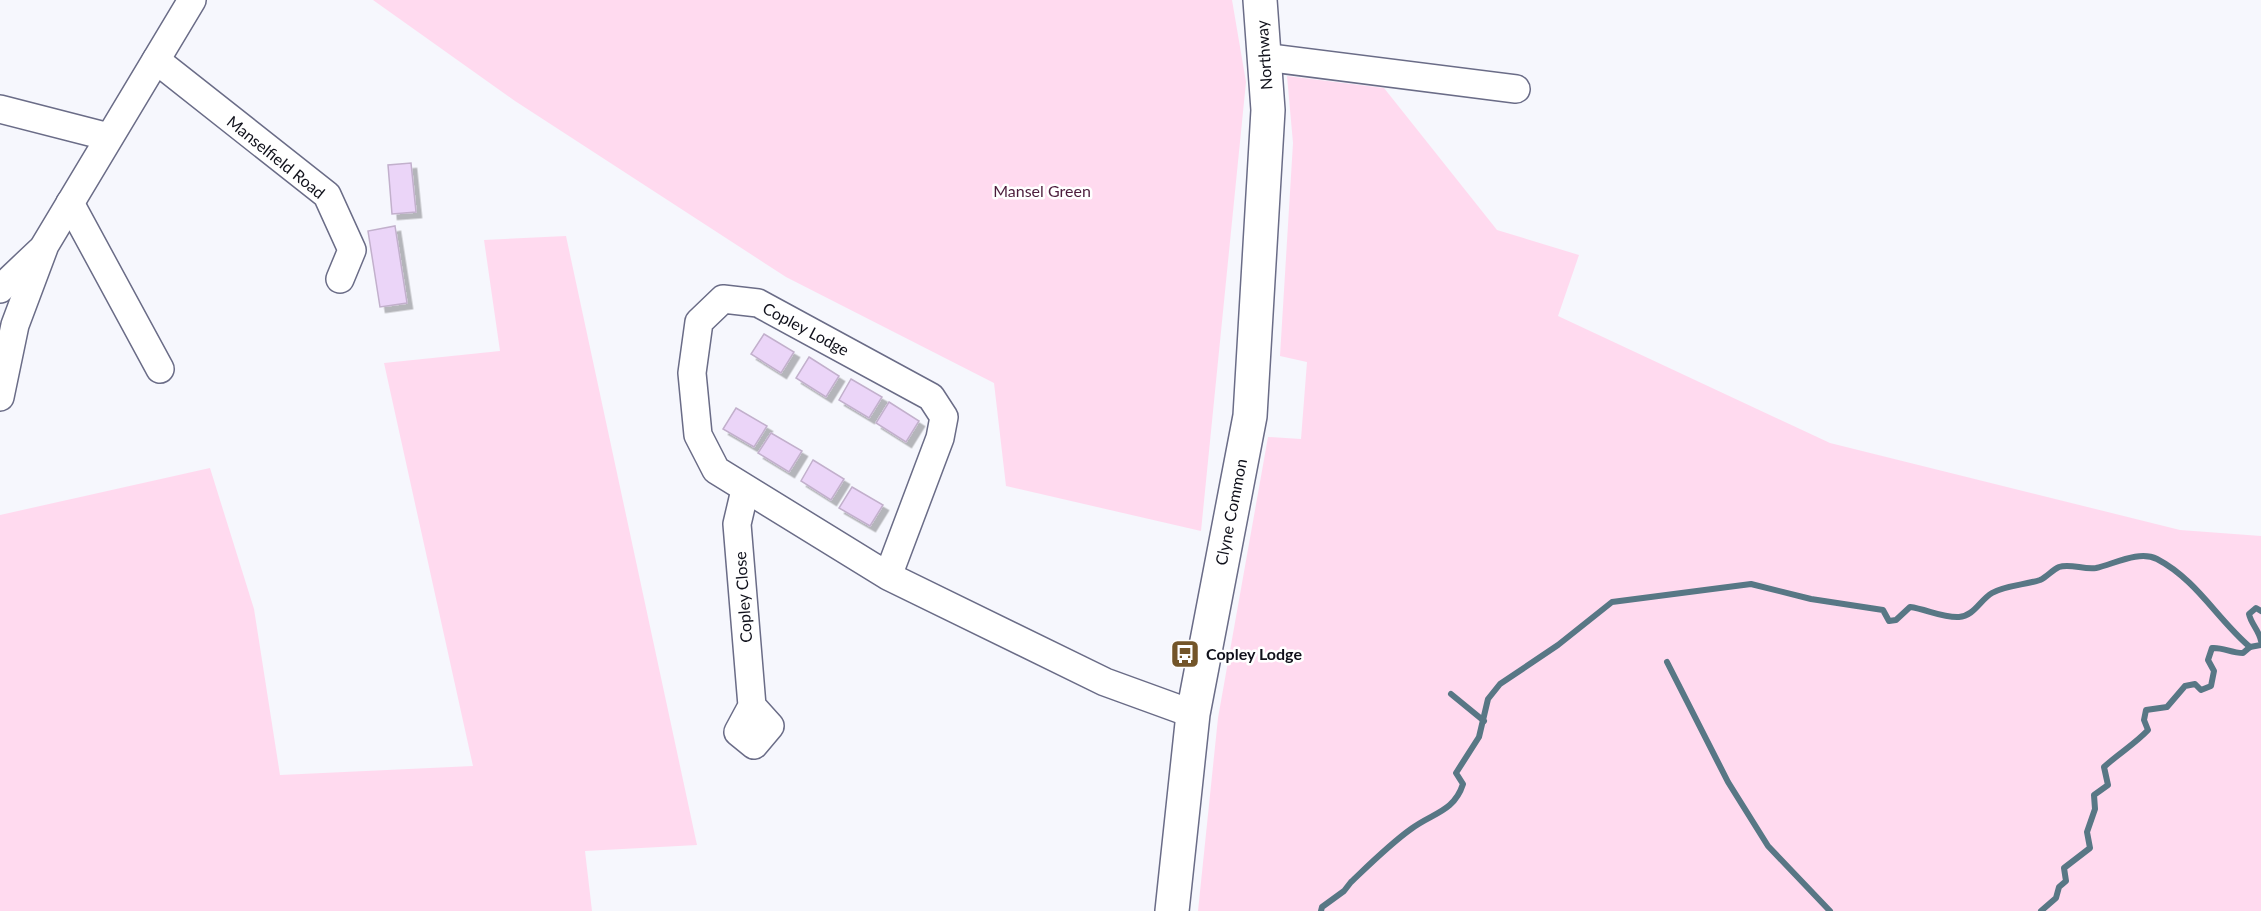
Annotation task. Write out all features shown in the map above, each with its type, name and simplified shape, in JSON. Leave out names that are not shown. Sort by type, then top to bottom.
[{"type":"main road","name":"Northway","points":[[1260,0],[1268,110]]},
{"type":"main road","name":"Clyne Common","points":[[1172,911],[1193,714],[1250,416],[1268,110]]},
{"type":"street","points":[[0,397],[15,325],[45,246],[192,0]]},
{"type":"street","points":[[1264,57],[1516,89]]},
{"type":"street","name":"Manselfield Road","points":[[156,60],[327,195],[351,250],[339,279]]},
{"type":"street","points":[[0,109],[109,136]]},
{"type":"street","points":[[70,203],[160,369]]},
{"type":"street","points":[[0,290],[45,246]]},
{"type":"street","name":"Copley Lodge","points":[[888,576],[940,438],[944,417],[931,398],[758,303],[723,299],[699,322],[692,373],[698,435],[716,470],[888,576],[1105,682],[1193,714]]},
{"type":"street","name":"Copley Close","points":[[746,490],[737,524],[752,706]]},
{"type":"green space","name":"Mansel Green","points":[[373,0],[1232,0],[1246,82],[1201,531],[1006,486],[994,383],[786,277],[515,101]]},
{"type":"green space","points":[[1287,76],[1384,88],[1497,230],[1579,255],[1558,316],[1830,443],[2180,530],[2261,536],[2261,911],[1198,911],[1218,718],[1268,437],[1301,439],[1307,362],[1280,356],[1293,143]]},
{"type":"green space","points":[[566,236],[697,845],[585,851],[592,911],[0,911],[0,515],[210,468],[254,609],[280,775],[473,766],[384,363],[500,351],[484,240]]},
{"type":"building","points":[[411,163],[416,212],[392,214],[388,165]]},
{"type":"building","points":[[395,226],[407,303],[380,307],[368,231]]},
{"type":"building","points":[[764,334],[794,352],[781,373],[751,354]]},
{"type":"building","points":[[809,357],[839,376],[826,397],[796,378]]},
{"type":"building","points":[[851,379],[882,397],[869,418],[839,400]]},
{"type":"building","points":[[889,402],[919,421],[906,442],[876,423]]},
{"type":"building","points":[[736,408],[767,426],[754,447],[723,429]]},
{"type":"building","points":[[771,433],[802,451],[789,472],[758,453]]},
{"type":"building","points":[[813,460],[844,479],[831,500],[801,481]]},
{"type":"building","points":[[852,487],[883,505],[870,526],[839,508]]},
{"type":"waterway","points":[[1321,911],[1322,907],[1344,891],[1395,841],[1454,801],[1463,784],[1456,773],[1479,737],[1488,699],[1500,684],[1558,645],[1612,602],[1751,584],[1811,599],[1883,610],[1889,621],[1896,620],[1910,607],[1959,617],[1969,614],[1992,593],[2003,588],[2040,580],[2059,567],[2096,568],[2142,556],[2157,559],[2184,578],[2250,647]]},
{"type":"waterway","points":[[2261,611],[2256,608],[2249,614],[2261,641]]},
{"type":"waterway","points":[[2041,911],[2056,898],[2059,887],[2066,881],[2064,868],[2090,848],[2087,832],[2095,809],[2094,795],[2108,785],[2104,767],[2148,730],[2144,720],[2146,710],[2167,707],[2185,686],[2195,684],[2201,690],[2211,686],[2214,671],[2208,660],[2212,648],[2243,653],[2250,647],[2261,645]]},
{"type":"waterway","points":[[1667,662],[1728,782],[1768,846],[1830,911]]},
{"type":"waterway","points":[[1451,694],[1484,721]]},
{"type":"place","name":"Copley Lodge","points":[[1185,654]]}]
